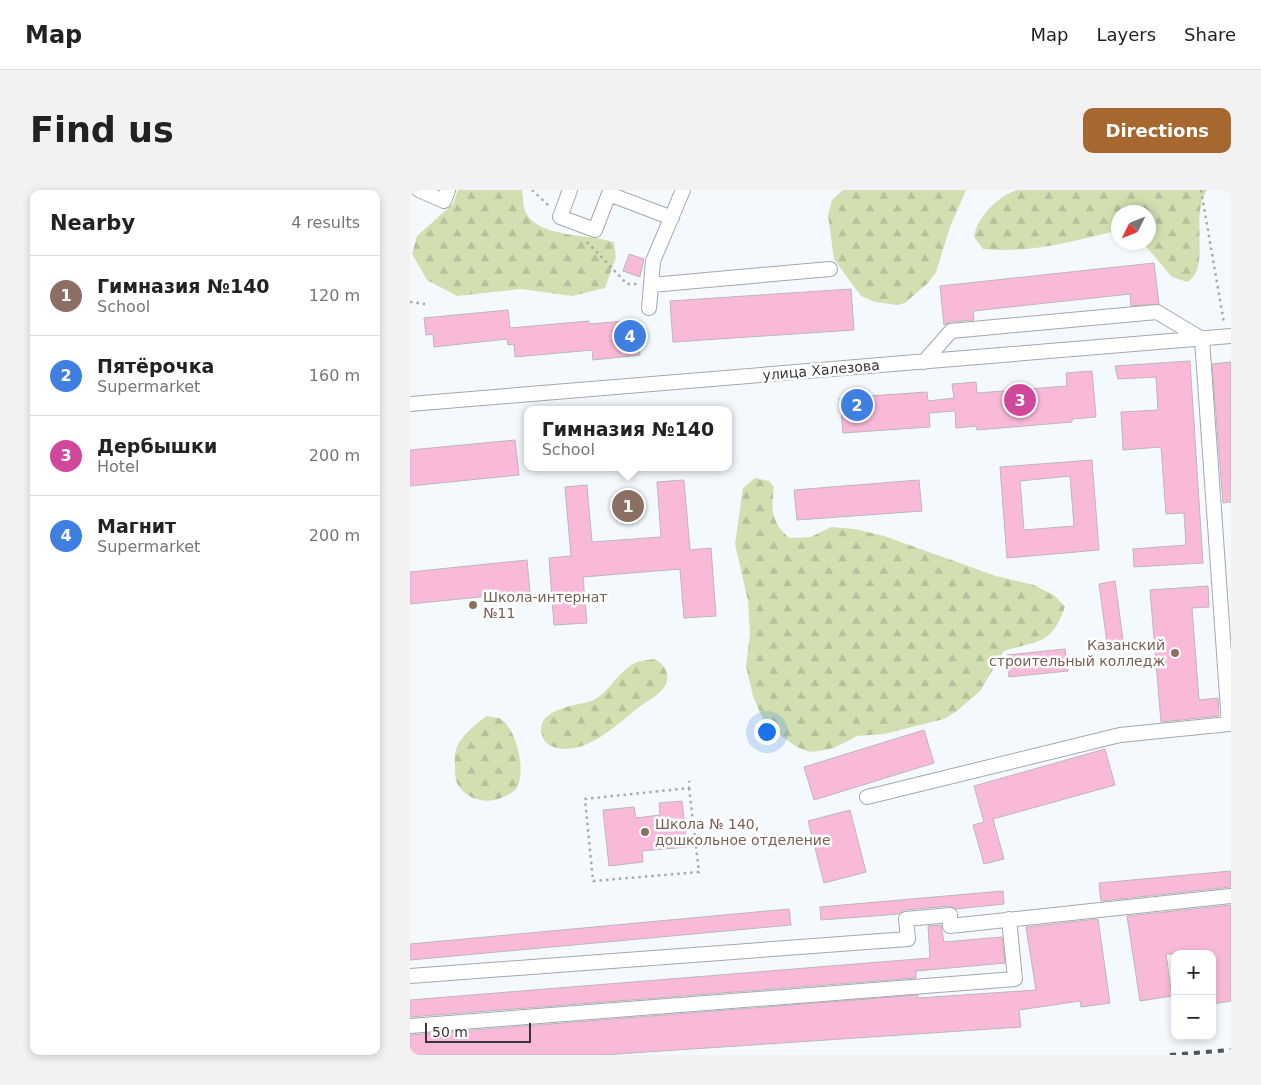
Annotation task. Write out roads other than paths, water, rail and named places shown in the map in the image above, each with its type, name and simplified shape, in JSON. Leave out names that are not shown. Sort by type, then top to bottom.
[{"type":"street","points":[[419,190],[444,201],[448,190]]},
{"type":"street","points":[[570,190],[560,216],[595,230],[609,194],[672,218]]},
{"type":"street","points":[[649,308],[653,261],[683,190]]},
{"type":"street","points":[[650,285],[830,269]]},
{"type":"street","points":[[867,797],[1120,735],[1229,724],[1202,339],[1157,312],[950,331],[924,362]]},
{"type":"street","name":"улица Халезова","points":[[410,404],[1229,337]]},
{"type":"street","points":[[410,976],[908,939],[906,919],[950,915],[950,926],[1009,918],[1231,896]]},
{"type":"street","points":[[410,1026],[1015,979],[1009,918]]},
{"type":"railway","points":[[1170,1055],[1231,1050]]},
{"type":"place","name":"Магнит","points":[[630,336]]},
{"type":"place","name":"Дербышки","points":[[1020,400]]},
{"type":"place","name":"Пятёрочка","points":[[857,405]]},
{"type":"place","name":"Гимназия №140","points":[[628,506]]},
{"type":"place","name":"Школа-интернат №11","points":[[473,605]]},
{"type":"place","name":"Казанский строительный колледж","points":[[1175,653]]},
{"type":"place","name":"Школа № 140, дошкольное отделение","points":[[645,832]]}]
